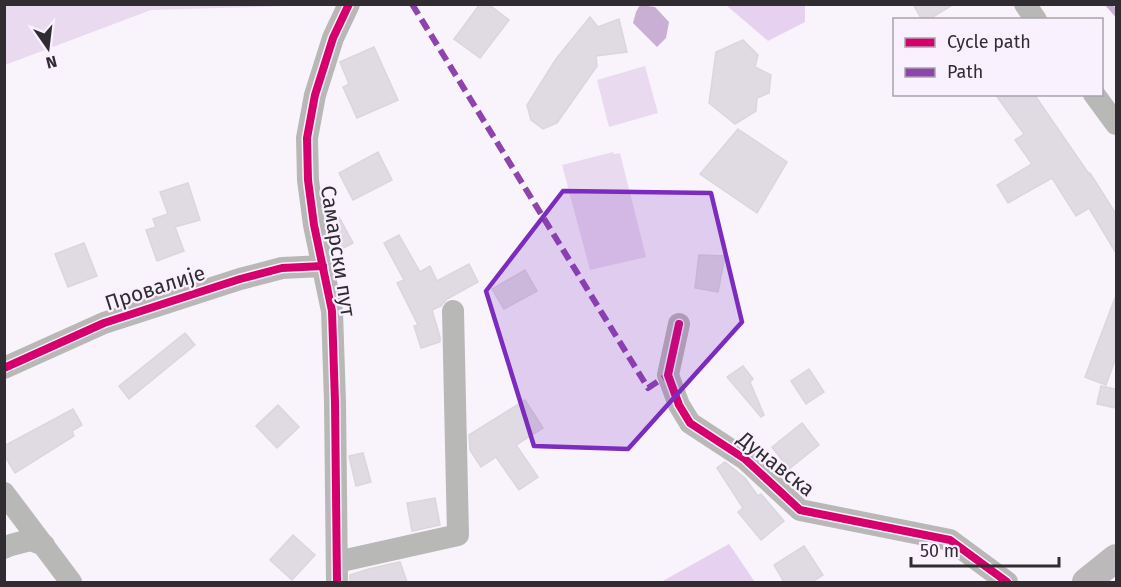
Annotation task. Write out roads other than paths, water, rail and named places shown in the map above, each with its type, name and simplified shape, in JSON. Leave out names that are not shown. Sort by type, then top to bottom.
[{"type":"main road","points":[[1086,582],[1116,558]]},
{"type":"street","name":"Самарски пут","points":[[337,572],[332,311],[314,225],[308,180],[307,138],[315,95],[333,38],[349,4]]},
{"type":"street","points":[[1025,4],[1035,18]]},
{"type":"street","points":[[1095,96],[1116,124]]},
{"type":"street","name":"Провалије","points":[[4,368],[104,323],[240,279],[282,268],[323,266]]},
{"type":"street","points":[[337,572],[458,535],[453,311]]},
{"type":"street","name":"Дунавска","points":[[680,324],[668,375],[679,405],[690,423],[745,459],[800,510],[950,540],[1007,582]]},
{"type":"street","points":[[4,493],[71,582]]},
{"type":"street","points":[[4,548],[30,540],[44,545]]},
{"type":"waterway","points":[[1108,4],[1116,13]]}]
